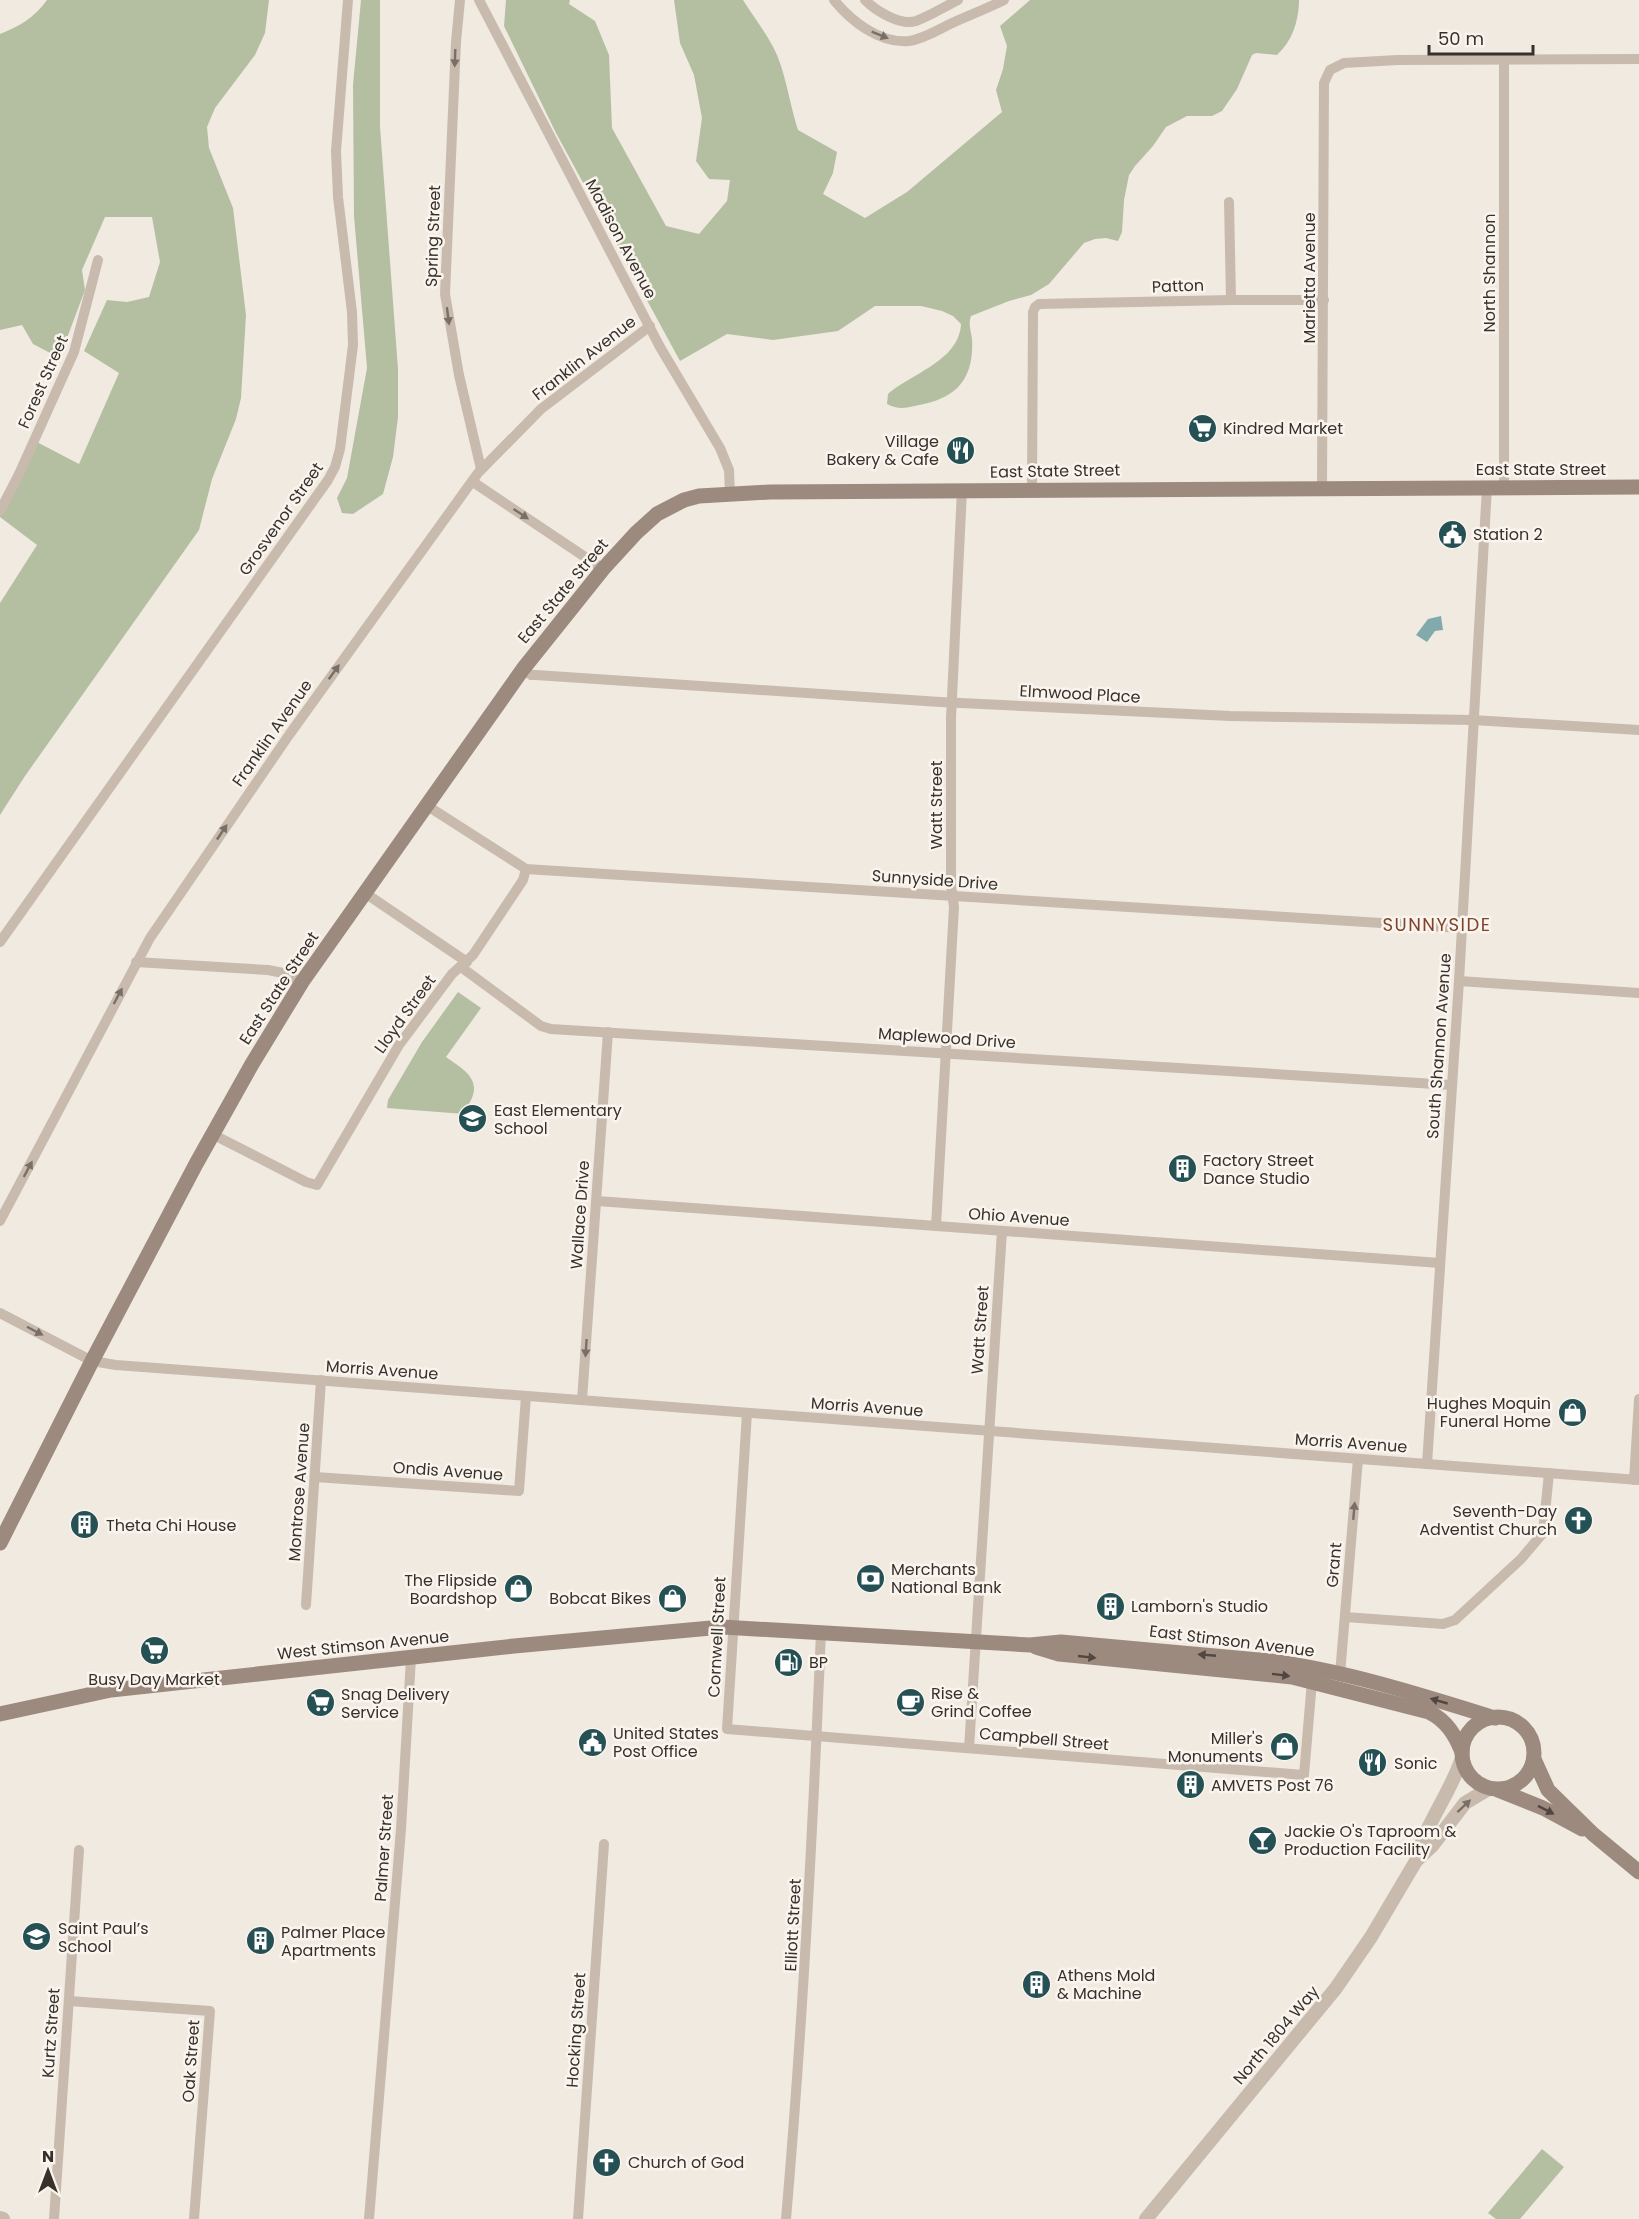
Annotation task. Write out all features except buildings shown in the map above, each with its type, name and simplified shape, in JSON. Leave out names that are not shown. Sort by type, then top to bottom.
[{"type":"main road","name":"East State Street","points":[[0,1543],[92,1361],[212,1134],[302,982],[523,669],[603,569],[640,529],[665,509],[699,496],[730,493],[1322,487],[1639,487]]},
{"type":"main road","name":"East Stimson Avenue","points":[[732,1626],[1030,1645],[1061,1642],[1302,1665],[1495,1718]]},
{"type":"main road","name":"West Stimson Avenue","points":[[0,1714],[111,1690],[732,1626]]},
{"type":"main road","name":"East Stimson Avenue","points":[[1030,1645],[1059,1654],[1269,1674],[1312,1681],[1429,1712],[1441,1718],[1448,1726],[1462,1755]]},
{"type":"main road","points":[[0,1705],[30,1709]]},
{"type":"main road","points":[[1593,1834],[1574,1826],[1544,1808],[1478,1783],[1470,1776],[1462,1755],[1466,1738],[1473,1728],[1483,1721],[1495,1718],[1510,1719],[1524,1729],[1533,1743],[1534,1759],[1548,1790],[1593,1834],[1639,1872]]},
{"type":"main road","points":[[1494,1789],[1512,1787],[1521,1781],[1528,1774],[1534,1759]]},
{"type":"street","name":"Grosvenor Street","points":[[0,942],[335,467],[353,345],[352,312],[338,197],[336,151],[348,0]]},
{"type":"street","name":"Spring Street","points":[[460,0],[456,42],[445,294],[459,375],[481,469]]},
{"type":"street","name":"Madison Avenue","points":[[479,0],[650,326],[724,455],[729,470],[730,493]]},
{"type":"street","points":[[834,0],[843,11],[863,27],[885,38],[909,41],[926,36],[1004,0]]},
{"type":"street","points":[[865,0],[872,7],[894,19],[913,22],[958,0]]},
{"type":"street","points":[[1503,60],[1639,59]]},
{"type":"street","name":"Marietta Avenue","points":[[1322,487],[1324,83],[1330,70],[1344,63],[1503,60]]},
{"type":"street","name":"North Shannon","points":[[1503,60],[1504,487]]},
{"type":"street","points":[[1229,202],[1231,300]]},
{"type":"street","name":"Forest Street","points":[[0,511],[74,352],[98,260]]},
{"type":"street","name":"Patton","points":[[1032,489],[1033,312],[1039,304],[1324,300]]},
{"type":"street","name":"Franklin Avenue","points":[[0,1221],[136,962],[293,729],[481,469],[541,409],[650,326]]},
{"type":"street","points":[[473,482],[603,569]]},
{"type":"street","name":"South Shannon Avenue","points":[[1427,1464],[1459,981],[1487,487]]},
{"type":"street","name":"Watt Street","points":[[936,1226],[954,911],[951,702],[962,490]]},
{"type":"street","name":"Elmwood Place","points":[[523,669],[531,675],[951,702],[1230,716],[1473,720],[1639,730]]},
{"type":"street","name":"Sunnyside Drive","points":[[426,805],[526,869],[1461,928]]},
{"type":"street","name":"Lloyd Street","points":[[212,1134],[306,1182],[317,1185],[399,1045],[451,976],[464,965],[523,880],[526,869]]},
{"type":"street","name":"Maplewood Drive","points":[[365,893],[464,965],[541,1026],[1451,1085]]},
{"type":"street","points":[[136,962],[267,970],[302,982]]},
{"type":"street","points":[[1459,981],[1639,993]]},
{"type":"street","name":"Wallace Drive","points":[[582,1400],[608,1032]]},
{"type":"street","name":"Ohio Avenue","points":[[597,1202],[1440,1263]]},
{"type":"street","name":"Watt Street","points":[[989,1431],[1002,1231]]},
{"type":"street","name":"Morris Avenue","points":[[0,1313],[92,1361],[116,1365],[1637,1480]]},
{"type":"street","name":"Montrose Avenue","points":[[306,1605],[321,1380]]},
{"type":"street","name":"Ondis Avenue","points":[[315,1477],[519,1491],[526,1396]]},
{"type":"street","points":[[1637,1480],[1639,1399]]},
{"type":"street","name":"Cornwell Street","points":[[747,1413],[727,1730],[969,1748]]},
{"type":"street","name":"Campbell Street","points":[[989,1431],[969,1748],[1304,1775],[1312,1681]]},
{"type":"street","name":"Grant","points":[[1340,1674],[1358,1459]]},
{"type":"street","points":[[1345,1617],[1443,1624],[1455,1620],[1521,1559],[1543,1533],[1549,1473]]},
{"type":"street","name":"Elliott Street","points":[[786,2219],[804,1995],[818,1737],[821,1631]]},
{"type":"street","name":"Palmer Street","points":[[369,2219],[401,1829],[411,1658]]},
{"type":"street","name":"North 1804 Way","points":[[1146,2219],[1336,1988],[1371,1937],[1416,1861],[1426,1831],[1453,1783],[1462,1755]]},
{"type":"street","name":"North 1804 Way","points":[[1416,1861],[1432,1846],[1465,1803],[1494,1789]]},
{"type":"street","name":"Hocking Street","points":[[578,2219],[604,1844]]},
{"type":"street","name":"Kurtz Street","points":[[54,2219],[79,1850]]},
{"type":"street","name":"Oak Street","points":[[69,2001],[210,2011],[194,2219]]},
{"type":"green space","points":[[47,0],[269,0],[265,33],[255,55],[215,108],[207,127],[209,148],[233,208],[246,315],[241,398],[236,419],[212,479],[199,530],[25,776],[0,815],[0,603],[37,545],[0,517],[0,511],[33,440],[79,464],[119,373],[84,351],[107,300],[127,302],[149,297],[160,262],[152,217],[105,217],[82,270],[85,290],[67,338],[54,355],[33,344],[22,325],[0,330],[0,34],[26,21]]},
{"type":"green space","points":[[361,0],[380,0],[380,127],[398,369],[398,417],[393,457],[383,494],[353,514],[342,513],[337,498],[347,478],[367,368],[354,216],[353,85]]},
{"type":"green space","points":[[506,0],[570,0],[569,4],[595,21],[609,55],[612,128],[666,226],[699,234],[727,201],[730,180],[709,179],[696,161],[702,118],[694,75],[680,43],[674,0],[743,0],[778,57],[798,130],[837,152],[833,173],[823,194],[865,218],[907,192],[1002,112],[996,90],[1007,46],[1000,26],[1030,0],[1299,0],[1299,3],[1296,25],[1287,44],[1277,55],[1256,53],[1252,55],[1237,89],[1222,111],[1212,116],[1187,116],[1166,127],[1135,166],[1129,175],[1124,200],[1122,232],[1118,241],[1106,238],[1084,243],[1049,284],[1031,295],[971,316],[972,352],[967,373],[962,382],[947,396],[901,408],[887,404],[888,394],[933,365],[952,348],[961,324],[953,316],[921,306],[875,306],[838,331],[773,340],[727,334],[680,361],[556,133],[504,26]]},
{"type":"green space","points":[[458,992],[481,1008],[446,1057],[466,1072],[473,1082],[473,1095],[464,1114],[387,1108],[388,1100],[422,1042]]},
{"type":"green space","points":[[1542,2149],[1564,2167],[1520,2219],[1496,2219],[1488,2213]]},
{"type":"water","points":[[1441,616],[1443,630],[1435,631],[1427,642],[1416,635],[1428,619]]},
{"type":"place","name":"Kindred Market","points":[[1202,428]]},
{"type":"place","name":"Village Bakery & Cafe","points":[[960,450]]},
{"type":"place","name":"Station 2","points":[[1452,534]]},
{"type":"place","name":"East Elementary School","points":[[473,1119]]},
{"type":"place","name":"Factory Street Dance Studio","points":[[1182,1169]]},
{"type":"place","name":"Hughes Moquin Funeral Home","points":[[1572,1412]]},
{"type":"place","name":"Seventh-Day Adventist Church","points":[[1578,1520]]},
{"type":"place","name":"Theta Chi House","points":[[85,1525]]},
{"type":"place","name":"Merchants National Bank","points":[[870,1578]]},
{"type":"place","name":"The Flipside Boardshop","points":[[518,1589]]},
{"type":"place","name":"Bobcat Bikes","points":[[672,1598]]},
{"type":"place","name":"Lamborn's Studio","points":[[1110,1606]]},
{"type":"place","name":"Busy Day Market","points":[[154,1651]]},
{"type":"place","name":"BP","points":[[788,1662]]},
{"type":"place","name":"Rise & Grind Coffee","points":[[910,1702]]},
{"type":"place","name":"Snag Delivery Service","points":[[320,1703]]},
{"type":"place","name":"United States Post Office","points":[[592,1742]]},
{"type":"place","name":"Miller's Monuments","points":[[1284,1747]]},
{"type":"place","name":"Sonic","points":[[1373,1763]]},
{"type":"place","name":"AMVETS Post 76","points":[[1190,1785]]},
{"type":"place","name":"Jackie O's Taproom & Production Facility","points":[[1263,1840]]},
{"type":"place","name":"Saint Paul’s School","points":[[37,1937]]},
{"type":"place","name":"Palmer Place Apartments","points":[[260,1941]]},
{"type":"place","name":"Athens Mold & Machine","points":[[1036,1984]]},
{"type":"place","name":"Church of God","points":[[607,2162]]},
{"type":"district","name":"SUNNYSIDE","points":[[1437,924]]}]
